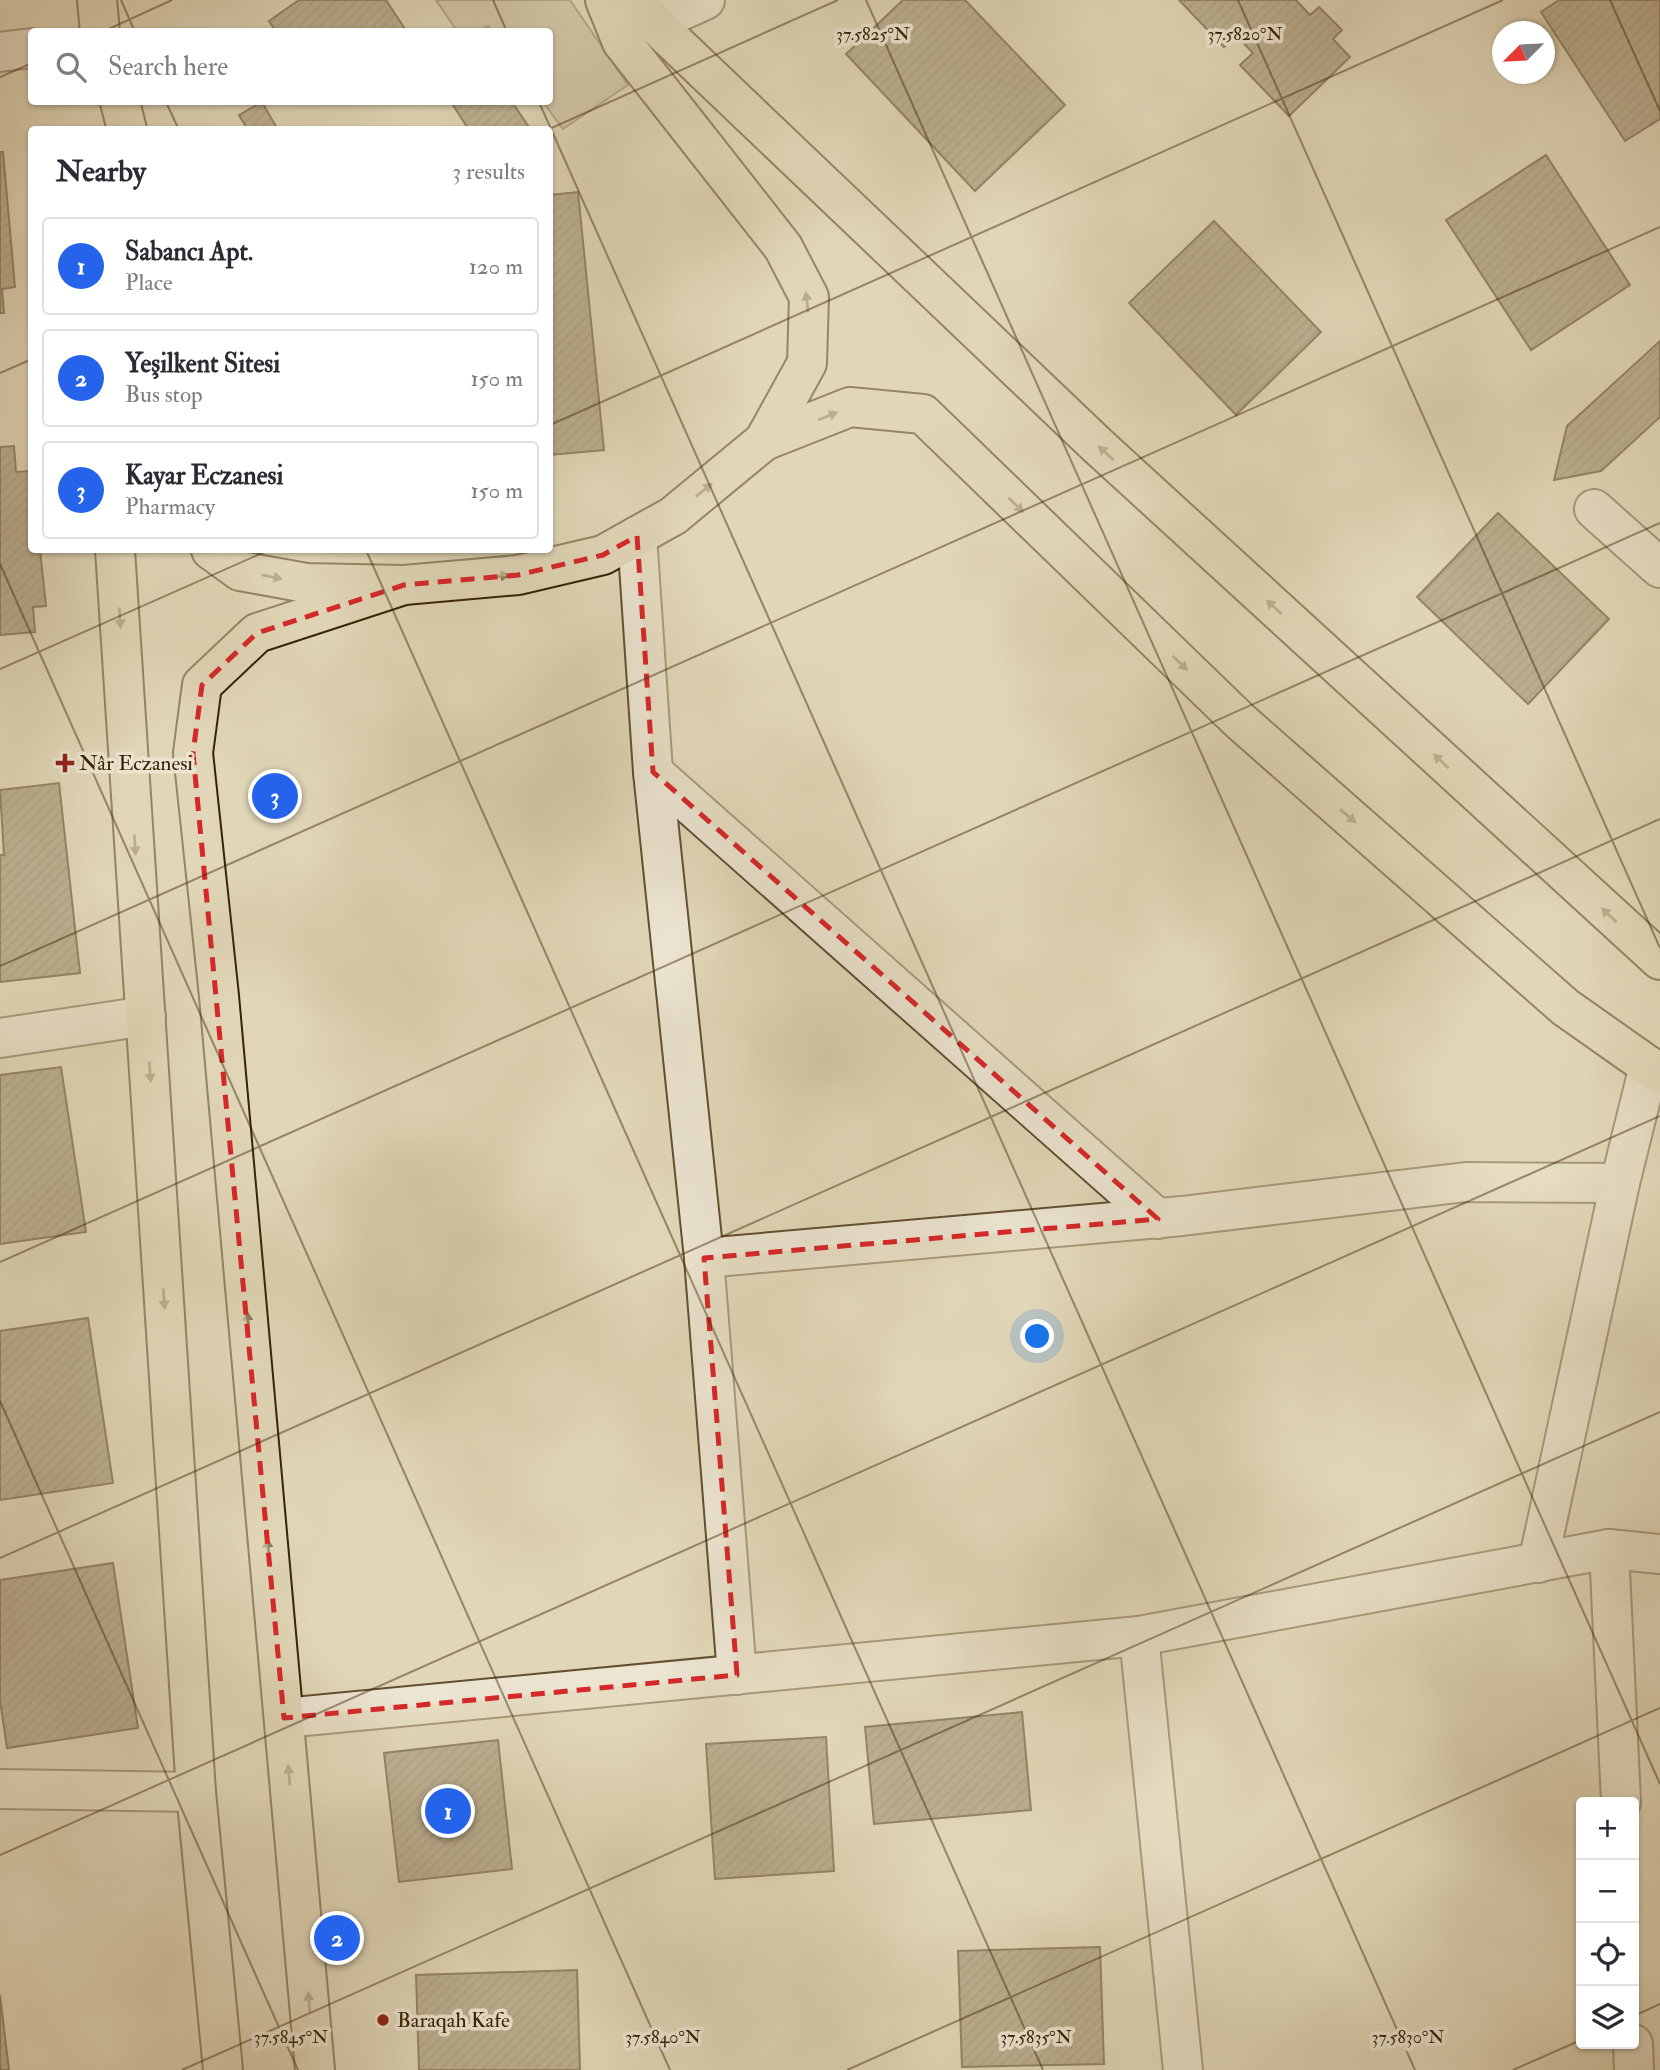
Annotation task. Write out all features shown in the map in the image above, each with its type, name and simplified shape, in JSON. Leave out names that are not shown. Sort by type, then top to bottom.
[{"type":"main road","points":[[97,0],[100,28]]},
{"type":"main road","points":[[605,0],[622,42],[783,247],[809,297],[807,363],[764,441]]},
{"type":"main road","points":[[645,11],[1097,445],[1658,954]]},
{"type":"main road","points":[[100,105],[100,126]]},
{"type":"main road","points":[[121,105],[126,126]]},
{"type":"main road","points":[[215,553],[240,571],[306,583],[404,586],[518,575],[603,555],[673,516],[764,441],[850,407],[923,414],[1240,721],[1565,1007],[1655,1070]]},
{"type":"main road","points":[[115,553],[196,1792],[223,2070]]},
{"type":"main road","points":[[315,2070],[219,996],[193,753],[202,685],[257,633],[404,586]]},
{"type":"street","points":[[645,11],[705,0]]},
{"type":"street","points":[[0,52],[28,48]]},
{"type":"street","points":[[1594,509],[1660,568]]},
{"type":"street","points":[[637,536],[653,772],[704,1258],[737,1675]]},
{"type":"street","points":[[653,772],[1158,1219]]},
{"type":"street","points":[[0,1038],[146,1016]]},
{"type":"street","points":[[1538,1563],[1620,1184],[1655,1070]]},
{"type":"street","points":[[704,1258],[1158,1219],[1466,1182],[1620,1184]]},
{"type":"street","points":[[284,1718],[1139,1636],[1609,1549],[1660,1554]]},
{"type":"street","points":[[1609,1549],[1621,1797]]},
{"type":"street","points":[[1139,1636],[1183,2070]]},
{"type":"street","points":[[0,1789],[196,1792]]},
{"type":"street","points":[[1633,2049],[1634,2070]]},
{"type":"highlighted area","points":[[637,536],[653,772],[1158,1219],[704,1258],[737,1675],[284,1718],[193,753],[202,685],[257,633],[404,585],[518,575],[603,555]]},
{"type":"shaded area","points":[[436,0],[570,0],[628,85],[563,129],[545,105],[553,105],[553,28],[455,28]]},
{"type":"building","points":[[299,0],[386,0],[404,28],[273,28],[269,21]]},
{"type":"building","points":[[903,0],[965,0],[1065,105],[975,191],[846,54]]},
{"type":"building","points":[[1179,0],[1296,0],[1310,15],[1319,7],[1342,30],[1333,39],[1350,57],[1289,116],[1240,65],[1253,53],[1236,35],[1224,47]]},
{"type":"building","points":[[1559,0],[1660,0],[1660,119],[1625,141],[1555,34],[1555,21],[1547,21],[1541,12]]},
{"type":"building","points":[[257,105],[264,105],[276,126],[246,126],[239,115]]},
{"type":"building","points":[[453,105],[514,105],[528,126],[466,126]]},
{"type":"building","points":[[0,152],[3,152],[15,287],[2,289],[4,313],[0,313]]},
{"type":"building","points":[[1546,155],[1630,285],[1531,350],[1446,220]]},
{"type":"building","points":[[578,192],[604,450],[553,455],[553,195]]},
{"type":"building","points":[[1214,221],[1321,332],[1236,415],[1129,303]]},
{"type":"building","points":[[1660,341],[1660,417],[1601,471],[1554,480],[1567,426]]},
{"type":"building","points":[[14,446],[16,472],[28,471],[28,553],[40,553],[46,606],[33,607],[35,632],[0,635],[0,447]]},
{"type":"building","points":[[1498,513],[1609,619],[1528,704],[1417,597]]},
{"type":"building","points":[[59,783],[80,973],[0,982],[0,855],[4,855],[0,790]]},
{"type":"building","points":[[61,1067],[86,1232],[0,1244],[0,1075]]},
{"type":"building","points":[[88,1318],[113,1483],[0,1500],[0,1331]]},
{"type":"building","points":[[113,1563],[138,1728],[7,1748],[0,1700],[0,1580]]},
{"type":"building","points":[[1022,1712],[1031,1810],[874,1824],[865,1727]]},
{"type":"building","points":[[826,1737],[834,1871],[715,1879],[706,1744]]},
{"type":"building","points":[[498,1740],[512,1869],[399,1882],[384,1753]]},
{"type":"building","points":[[1100,1947],[1104,2064],[962,2067],[958,1951]]},
{"type":"building","points":[[577,1970],[580,2070],[419,2070],[416,1975]]},
{"type":"building","points":[[0,1995],[9,2070],[0,2070]]},
{"type":"place","name":"Nâr Eczanesi","points":[[65,763]]},
{"type":"place","name":"Kayar Eczanesi","points":[[275,796]]},
{"type":"place","name":"Sabancı Apt.","points":[[448,1811]]},
{"type":"place","name":"Yeşilkent Sitesi","points":[[337,1938]]},
{"type":"place","name":"Baraqah Kafe","points":[[383,2020]]}]
